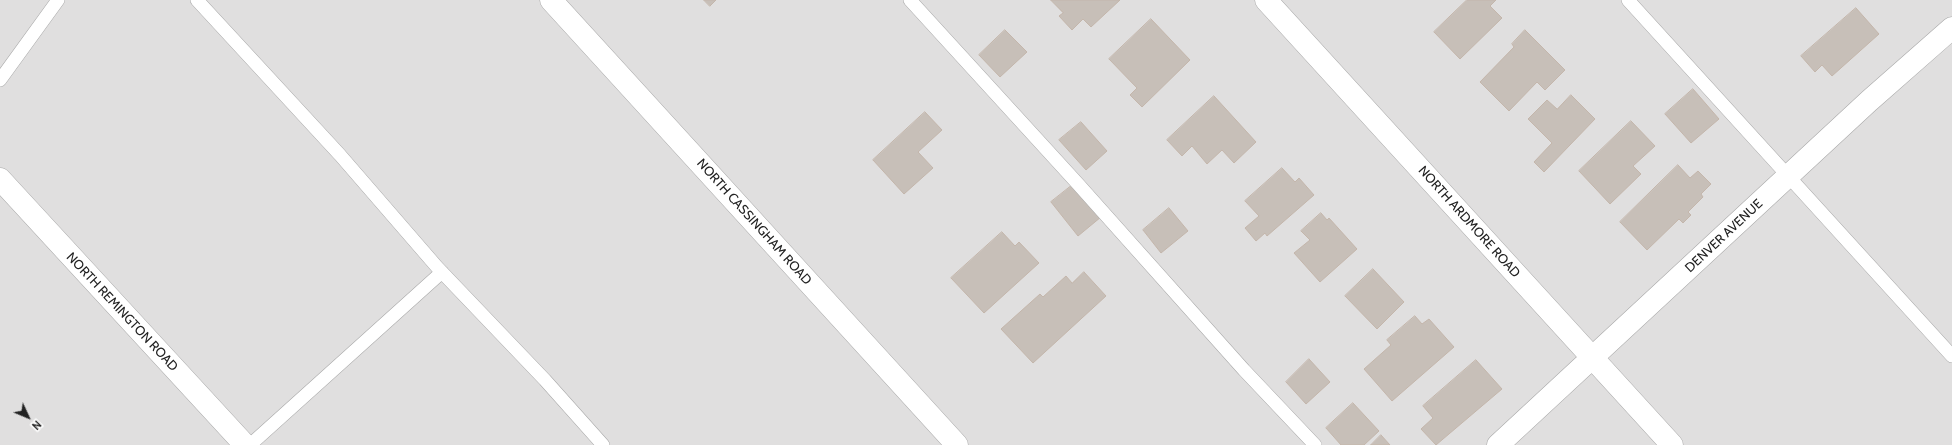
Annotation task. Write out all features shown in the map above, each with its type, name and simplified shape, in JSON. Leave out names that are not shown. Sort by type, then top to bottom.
[{"type":"street","name":"NORTH CASSINGHAM ROAD","points":[[551,0],[957,445]]},
{"type":"street","name":"NORTH ARDMORE ROAD","points":[[1266,0],[1672,445]]},
{"type":"street","name":"DENVER AVENUE","points":[[1498,445],[1788,176],[1952,28]]},
{"type":"street","name":"NORTH REMINGTON ROAD","points":[[0,178],[245,445]]},
{"type":"lane","points":[[0,80],[58,0]]},
{"type":"lane","points":[[198,0],[340,155],[442,272],[545,380],[603,445]]},
{"type":"lane","points":[[910,0],[1073,178],[1244,370],[1315,445]]},
{"type":"lane","points":[[1628,0],[1952,356]]},
{"type":"lane","points":[[250,445],[442,272]]},
{"type":"shaded area","points":[[0,0],[1952,0],[1952,445],[0,445]]},
{"type":"building","points":[[704,0],[716,0],[710,6]]},
{"type":"building","points":[[1051,0],[1120,0],[1091,27],[1083,19],[1072,30],[1059,16],[1063,13]]},
{"type":"building","points":[[1467,0],[1496,0],[1490,6],[1502,18],[1460,59],[1434,32]]},
{"type":"building","points":[[1856,8],[1879,34],[1832,76],[1822,65],[1815,72],[1801,56]]},
{"type":"building","points":[[1151,19],[1190,60],[1142,107],[1130,95],[1137,88],[1109,59]]},
{"type":"building","points":[[1005,30],[1027,52],[1000,77],[979,55]]},
{"type":"building","points":[[1525,30],[1565,70],[1545,90],[1537,82],[1509,111],[1480,82],[1514,47],[1512,44]]},
{"type":"building","points":[[1693,89],[1719,119],[1691,143],[1665,114]]},
{"type":"building","points":[[1571,95],[1595,119],[1544,172],[1534,162],[1552,143],[1528,119],[1547,100],[1557,109]]},
{"type":"building","points":[[1214,96],[1256,142],[1234,163],[1222,150],[1207,164],[1192,146],[1182,156],[1167,140]]},
{"type":"building","points":[[925,112],[942,130],[918,152],[933,168],[904,194],[873,160]]},
{"type":"building","points":[[1631,121],[1655,146],[1633,166],[1641,174],[1610,204],[1579,171]]},
{"type":"building","points":[[1081,122],[1107,151],[1086,170],[1059,140]]},
{"type":"building","points":[[1678,165],[1690,178],[1698,171],[1711,184],[1701,194],[1703,197],[1688,212],[1691,215],[1683,223],[1679,219],[1647,250],[1620,222]]},
{"type":"building","points":[[1282,168],[1295,182],[1299,178],[1314,195],[1267,236],[1265,233],[1256,241],[1245,228],[1259,216],[1245,201]]},
{"type":"building","points":[[1075,183],[1101,217],[1078,236],[1051,202]]},
{"type":"building","points":[[1169,208],[1188,231],[1161,253],[1143,230]]},
{"type":"building","points":[[1321,213],[1327,220],[1329,218],[1357,249],[1320,282],[1294,253],[1310,240],[1301,231]]},
{"type":"building","points":[[1002,232],[1015,246],[1019,242],[1039,263],[984,313],[951,278]]},
{"type":"building","points":[[1373,269],[1404,302],[1377,329],[1345,296]]},
{"type":"building","points":[[1084,272],[1106,296],[1033,363],[1001,329],[1040,294],[1043,297],[1066,276],[1072,283]]},
{"type":"building","points":[[1415,316],[1422,324],[1429,319],[1454,347],[1392,401],[1364,369],[1391,345],[1387,340]]},
{"type":"building","points":[[1309,359],[1330,382],[1306,404],[1286,382]]},
{"type":"building","points":[[1476,360],[1502,389],[1436,445],[1421,429],[1433,418],[1423,406]]},
{"type":"building","points":[[1353,403],[1379,431],[1364,445],[1341,445],[1326,428]]},
{"type":"building","points":[[1381,435],[1390,445],[1371,445]]}]
